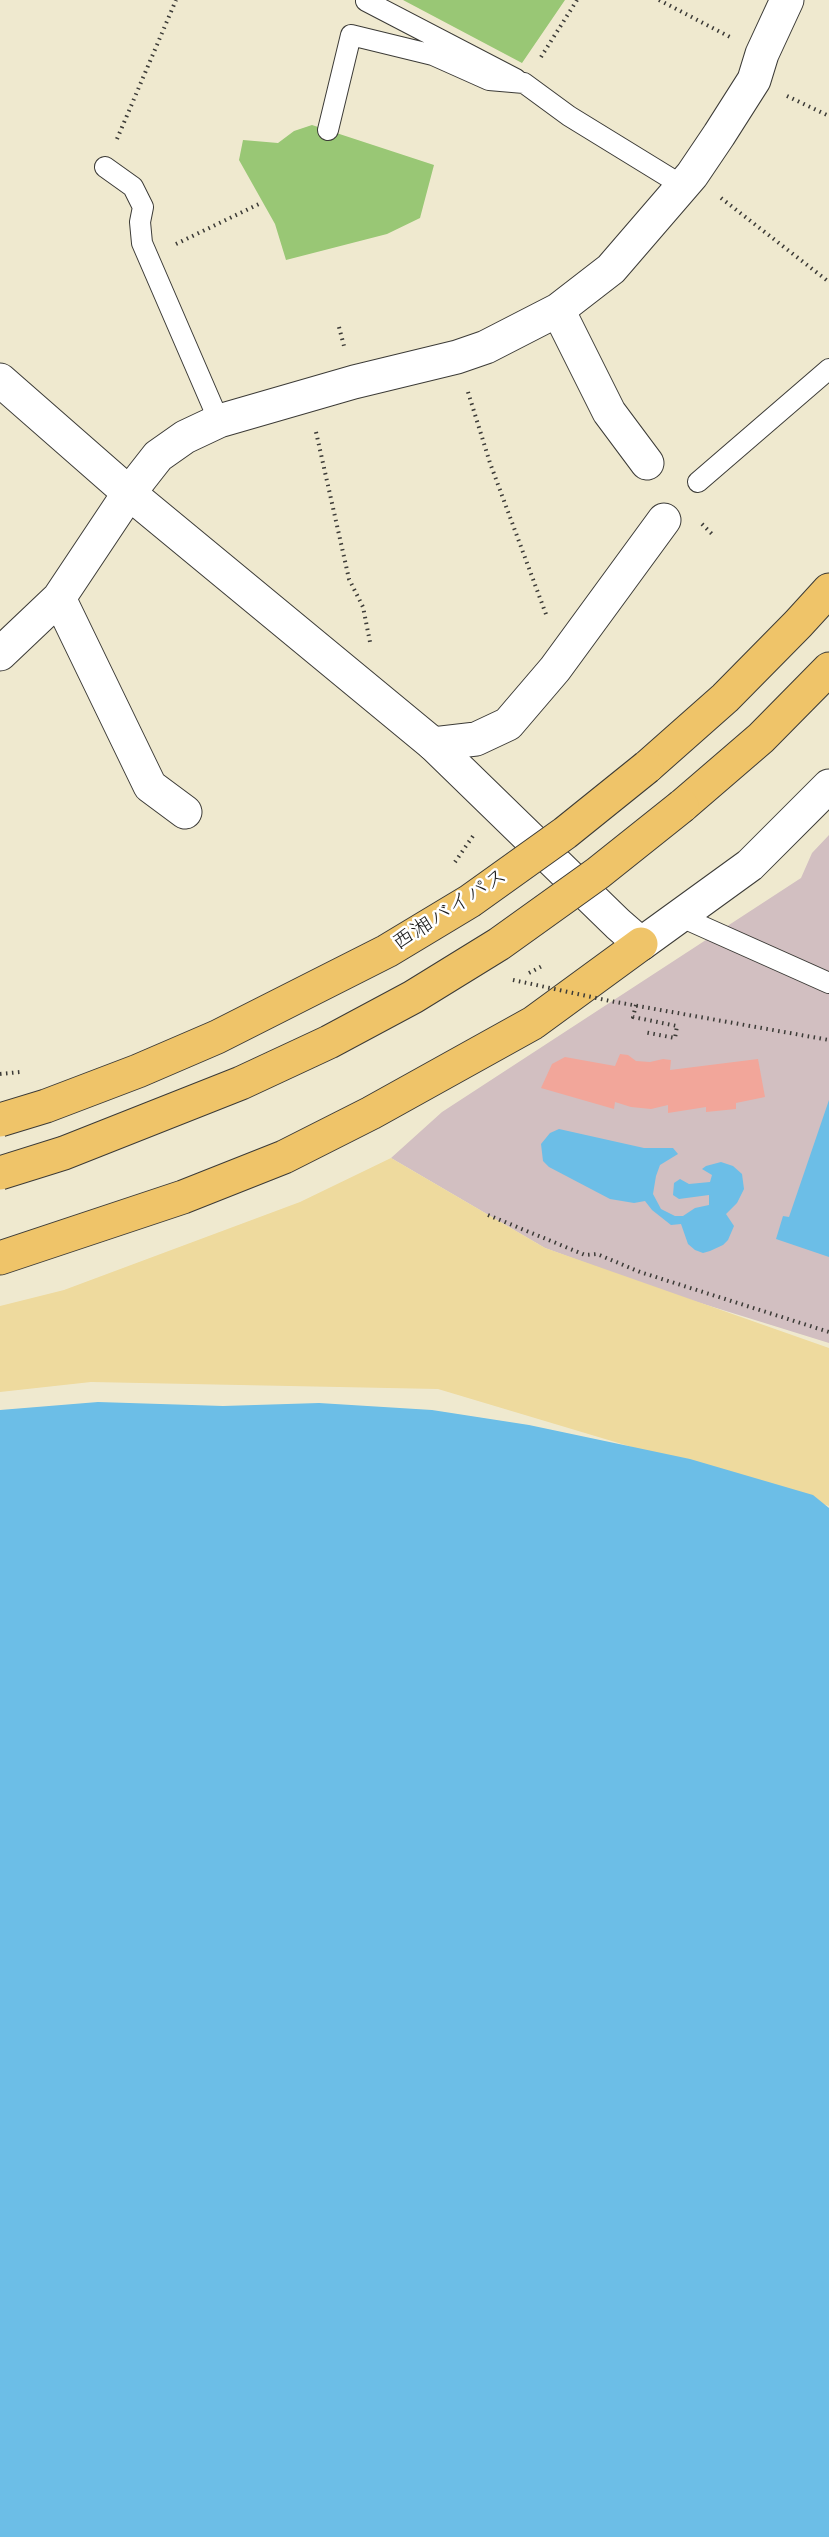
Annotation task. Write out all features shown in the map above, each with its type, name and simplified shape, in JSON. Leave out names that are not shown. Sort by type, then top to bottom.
[{"type":"highway","name":"西湘バイパス","points":[[0,1120],[46,1106],[138,1071],[217,1037],[387,951],[470,901],[565,833],[647,767],[725,698],[829,590]]},
{"type":"highway","points":[[0,1173],[64,1153],[241,1083],[413,997],[499,944],[598,873],[682,806],[761,738],[829,669]]},
{"type":"highway","points":[[0,1258],[183,1197],[284,1157],[352,1123],[533,1023],[641,944]]},
{"type":"highway","points":[[0,1248],[57,1239]]},
{"type":"street","points":[[0,654],[59,598],[129,493],[158,456],[185,437],[219,421],[354,382],[457,357],[486,347],[558,310],[611,269],[688,181],[758,67],[787,0]]},
{"type":"street","points":[[558,310],[609,412],[647,463]]},
{"type":"street","points":[[0,380],[129,493],[433,744],[641,944],[750,865],[829,786]]},
{"type":"street","points":[[433,744],[476,739],[508,724],[562,660],[664,520]]},
{"type":"street","points":[[59,598],[150,786],[185,812]]},
{"type":"lane","points":[[366,1],[524,83],[569,116],[688,181]]},
{"type":"lane","points":[[328,130],[351,35],[433,55],[489,81],[524,83]]},
{"type":"lane","points":[[105,167],[133,187],[142,207],[140,222],[142,243],[219,421]]},
{"type":"lane","points":[[698,482],[829,369]]},
{"type":"lane","points":[[679,916],[829,983]]},
{"type":"path","points":[[105,167],[176,0]]},
{"type":"path","points":[[524,83],[578,0]]},
{"type":"path","points":[[659,0],[829,116]]},
{"type":"path","points":[[688,181],[829,282]]},
{"type":"path","points":[[148,257],[261,203]]},
{"type":"path","points":[[457,357],[490,463],[562,660]]},
{"type":"path","points":[[308,396],[349,579],[363,607],[370,642]]},
{"type":"path","points":[[450,872],[475,833]]},
{"type":"path","points":[[503,978],[829,1040]]},
{"type":"path","points":[[636,1005],[633,1017],[678,1026],[675,1038],[644,1032]]},
{"type":"path","points":[[488,1215],[585,1255],[597,1254],[640,1272],[829,1332]]},
{"type":"shaded area","points":[[829,835],[829,1343],[668,1293],[545,1248],[391,1158],[442,1112],[801,878],[812,853]]},
{"type":"green space","points":[[403,0],[565,0],[522,63]]},
{"type":"green space","points":[[312,125],[434,165],[420,218],[387,234],[286,260],[275,224],[239,160],[243,140],[278,143],[294,131]]},
{"type":"sand","points":[[391,1158],[545,1248],[829,1348],[829,1506],[438,1389],[91,1382],[0,1392],[0,1306],[64,1290],[300,1202]]},
{"type":"water","points":[[829,1100],[829,1257],[776,1239],[783,1216],[789,1217]]},
{"type":"water","points":[[559,1129],[644,1148],[673,1148],[678,1154],[660,1165],[653,1194],[661,1209],[675,1216],[683,1216],[695,1208],[709,1205],[709,1195],[679,1199],[673,1195],[674,1183],[680,1179],[689,1184],[710,1182],[712,1175],[702,1169],[706,1166],[721,1162],[733,1166],[742,1174],[744,1189],[737,1203],[726,1214],[734,1226],[728,1240],[710,1251],[703,1253],[695,1250],[688,1244],[681,1224],[671,1225],[652,1210],[645,1201],[634,1203],[610,1199],[549,1167],[543,1161],[541,1144],[550,1133]]},
{"type":"water","points":[[98,1402],[223,1406],[319,1403],[432,1410],[529,1425],[690,1459],[813,1495],[829,1508],[829,2537],[0,2537],[0,1410]]},
{"type":"building","points":[[620,1054],[628,1055],[636,1061],[671,1060],[670,1070],[758,1059],[765,1097],[736,1103],[736,1109],[706,1112],[706,1107],[668,1113],[668,1105],[651,1109],[631,1107],[615,1102],[614,1109],[541,1088],[552,1064],[565,1057],[615,1066]]}]
